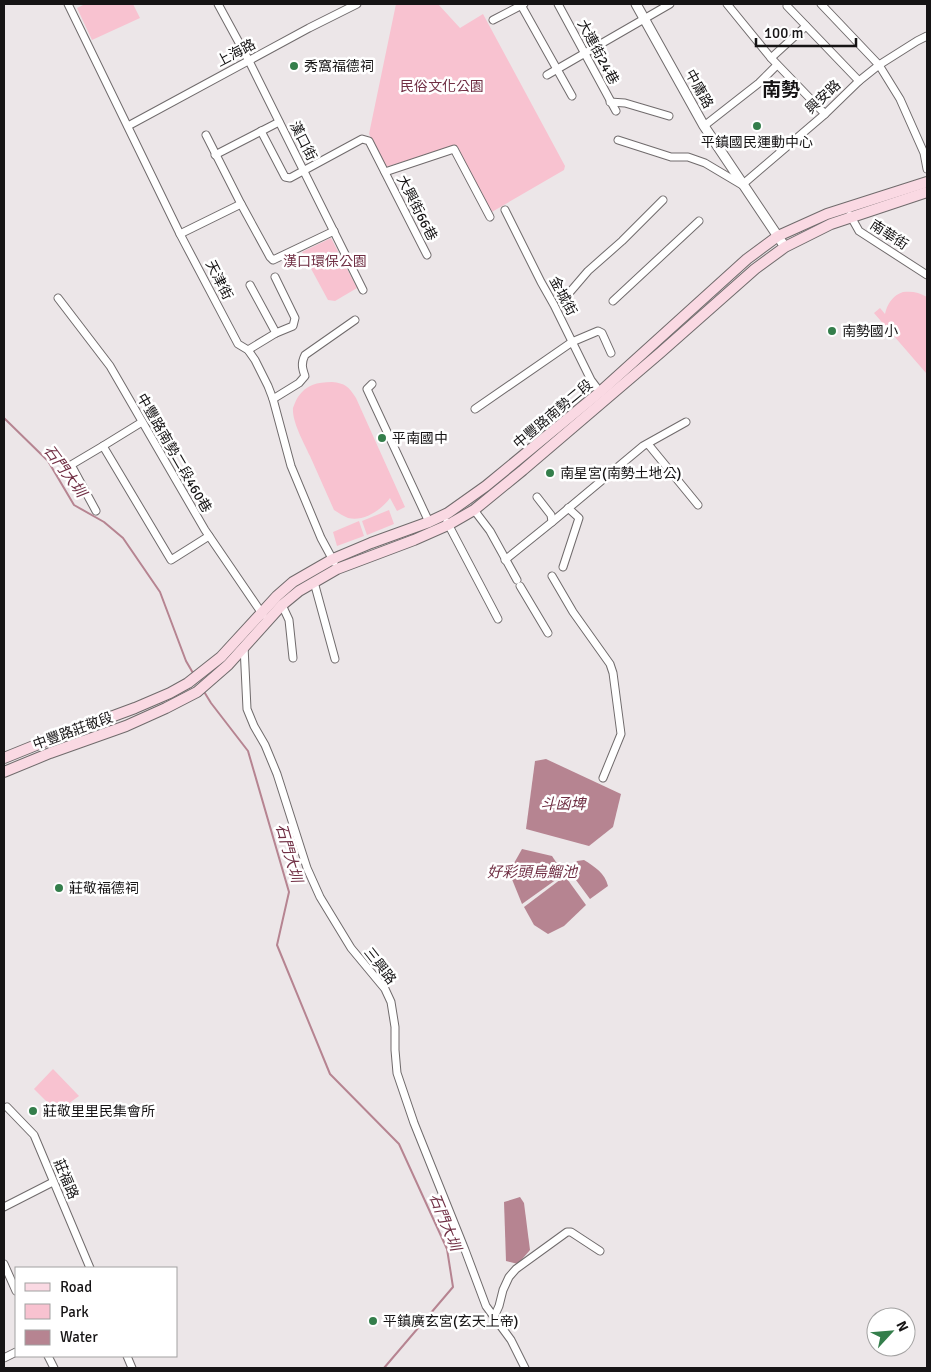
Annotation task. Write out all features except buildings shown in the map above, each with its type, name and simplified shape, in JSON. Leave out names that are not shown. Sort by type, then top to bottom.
[{"type":"main road","name":"中豐路南勢二段","points":[[135,708],[188,683],[221,657],[243,633],[314,582],[335,564],[414,540],[448,525],[474,510],[660,353],[755,269],[785,247],[831,224],[850,212],[927,182]]},
{"type":"main road","name":"中豐路南勢二段","points":[[151,715],[201,689],[228,665],[293,582],[335,564],[379,540],[429,522],[443,515],[486,486],[600,392],[748,260],[778,236],[827,214],[850,212],[927,192]]},
{"type":"main road","name":"中豐路莊敬段","points":[[4,758],[135,708]]},
{"type":"main road","name":"中豐路莊敬段","points":[[4,772],[151,715]]},
{"type":"street","name":"天津街","points":[[68,4],[180,234],[238,344],[248,350],[255,360],[274,399],[291,466],[321,538],[335,564]]},
{"type":"street","name":"漢口街","points":[[218,4],[249,61],[363,290]]},
{"type":"street","name":"上海路","points":[[128,126],[357,4]]},
{"type":"street","name":"大連街24巷","points":[[558,4],[616,111]]},
{"type":"street","name":"中庸路","points":[[636,4],[704,126],[785,247]]},
{"type":"street","points":[[547,75],[670,4]]},
{"type":"street","points":[[727,4],[777,65],[825,114]]},
{"type":"street","points":[[821,4],[880,65],[900,99],[924,153],[927,169]]},
{"type":"street","points":[[493,20],[522,5],[572,96]]},
{"type":"street","points":[[787,6],[860,81]]},
{"type":"street","points":[[771,58],[806,26]]},
{"type":"street","name":"興安路","points":[[742,185],[825,114],[860,81],[880,65],[927,36]]},
{"type":"street","points":[[704,126],[758,83],[777,65]]},
{"type":"street","points":[[610,102],[625,103],[668,116]]},
{"type":"street","points":[[215,155],[279,122]]},
{"type":"street","points":[[261,131],[285,177],[290,178],[304,171]]},
{"type":"street","points":[[206,136],[241,204],[273,260],[334,231]]},
{"type":"street","name":"大興街66巷","points":[[304,171],[362,139],[369,142],[427,255]]},
{"type":"street","name":"中庸路","points":[[618,140],[671,157],[688,156],[705,163],[742,185]]},
{"type":"street","points":[[385,172],[454,149],[490,217]]},
{"type":"street","points":[[570,292],[588,271],[622,241],[663,200]]},
{"type":"street","points":[[180,234],[241,204]]},
{"type":"street","name":"金城街","points":[[505,210],[591,380],[600,392]]},
{"type":"street","name":"南華街","points":[[850,212],[859,231],[927,275]]},
{"type":"street","points":[[613,301],[698,222]]},
{"type":"street","points":[[248,350],[276,333],[292,326],[295,318],[275,277]]},
{"type":"street","points":[[250,285],[276,333]]},
{"type":"street","name":"中豐路南勢二段460巷","points":[[58,298],[110,366],[209,536],[265,617]]},
{"type":"street","points":[[274,399],[299,383],[305,376],[302,367],[305,355],[355,320]]},
{"type":"street","points":[[475,409],[572,342],[598,331],[602,333],[611,353]]},
{"type":"street","points":[[372,384],[367,389],[429,522]]},
{"type":"street","points":[[96,511],[71,465],[142,422]]},
{"type":"street","points":[[505,560],[643,446],[686,422]]},
{"type":"street","points":[[648,444],[698,505]]},
{"type":"street","points":[[103,446],[172,560],[209,536]]},
{"type":"street","points":[[537,497],[551,515],[552,522]]},
{"type":"street","points":[[563,567],[579,518],[568,508]]},
{"type":"street","points":[[474,510],[490,531],[518,583],[548,632]]},
{"type":"street","points":[[443,515],[498,619]]},
{"type":"street","points":[[552,576],[573,612],[610,664],[613,673],[621,734],[603,778]]},
{"type":"street","points":[[314,582],[335,659]]},
{"type":"street","points":[[282,605],[289,620],[293,658]]},
{"type":"street","name":"三興路","points":[[243,633],[246,709],[265,745],[277,774],[307,868],[320,897],[351,948],[385,990],[391,1002],[395,1026],[397,1073],[404,1098],[486,1306],[511,1340],[525,1368]]},
{"type":"street","name":"莊福路","points":[[7,1107],[34,1135],[90,1267]]},
{"type":"street","points":[[4,1207],[53,1182]]},
{"type":"street","points":[[494,1317],[509,1277],[516,1269],[567,1232],[571,1232],[600,1251]]},
{"type":"street","points":[[4,1264],[15,1289]]},
{"type":"green space","points":[[85,4],[133,4],[140,18],[92,40],[77,8]]},
{"type":"green space","name":"民俗文化公園","points":[[396,4],[438,4],[460,28],[483,14],[565,166],[564,170],[490,213],[456,145],[386,167],[369,134]]},
{"type":"green space","name":"漢口環保公園","points":[[331,238],[357,288],[335,301],[328,300],[302,252]]},
{"type":"green space","points":[[903,292],[915,292],[927,297],[926,373],[874,313],[880,308],[885,314],[891,300]]},
{"type":"green space","points":[[332,382],[346,386],[356,398],[405,507],[397,511],[390,498],[372,514],[354,519],[348,518],[334,510],[299,432],[293,414],[293,408],[298,397],[308,387]]},
{"type":"green space","points":[[389,510],[394,524],[367,535],[362,521]]},
{"type":"green space","points":[[359,521],[364,536],[337,546],[333,532]]},
{"type":"green space","points":[[53,1069],[79,1096],[57,1112],[34,1089]]},
{"type":"water","name":"斗函埤","points":[[546,759],[621,794],[613,827],[589,846],[526,829],[535,761]]},
{"type":"water","name":"好彩頭烏鰡池","points":[[522,849],[552,856],[564,874],[522,904],[509,872]]},
{"type":"water","points":[[584,860],[602,874],[608,886],[590,899],[570,872],[577,861]]},
{"type":"water","points":[[565,876],[586,905],[564,926],[548,934],[534,925],[524,907]]},
{"type":"water","points":[[520,1197],[524,1203],[530,1250],[518,1264],[506,1261],[504,1202]]},
{"type":"waterway","name":"石門大圳","points":[[4,418],[48,461],[74,505],[104,522],[123,538],[160,592],[186,661],[193,673]]},
{"type":"waterway","name":"石門大圳","points":[[203,690],[248,751],[289,892],[277,945],[330,1074],[399,1144],[447,1249],[453,1287],[384,1368]]},
{"type":"place","name":"秀窩福德祠","points":[[294,66]]},
{"type":"place","name":"平鎮國民運動中心","points":[[757,126]]},
{"type":"place","name":"南勢國小","points":[[832,331]]},
{"type":"place","name":"平南國中","points":[[382,438]]},
{"type":"place","name":"南星宮(南勢土地公)","points":[[550,473]]},
{"type":"place","name":"莊敬福德祠","points":[[59,888]]},
{"type":"place","name":"莊敬里里民集會所","points":[[33,1111]]},
{"type":"place","name":"平鎮廣玄宮(玄天上帝)","points":[[373,1321]]},
{"type":"district","name":"南勢","points":[[781,90]]}]
